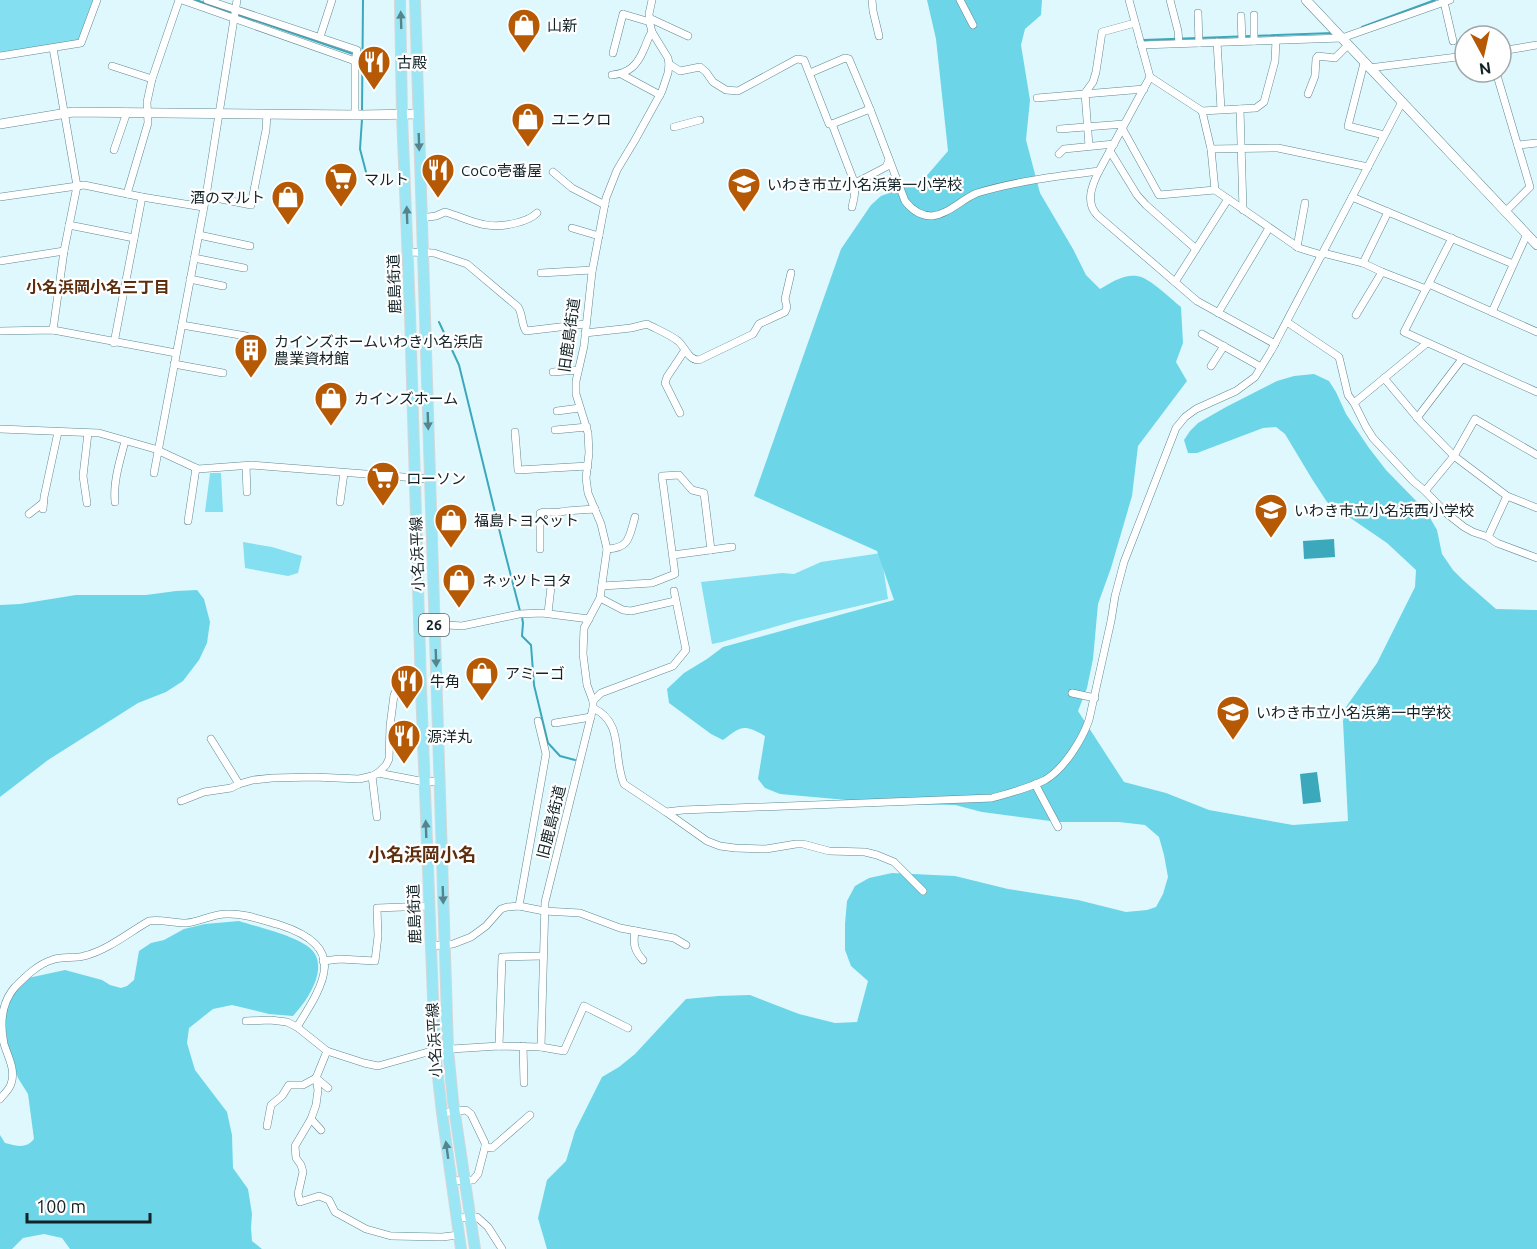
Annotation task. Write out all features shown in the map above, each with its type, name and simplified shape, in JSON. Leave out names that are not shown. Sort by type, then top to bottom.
[{"type":"main road","name":"鹿島街道","points":[[400,0],[421,688],[435,1050],[461,1249]]},
{"type":"main road","name":"小名浜平線","points":[[414,0],[448,1049],[454,1111],[475,1249]]},
{"type":"street","points":[[0,56],[81,44],[97,0]]},
{"type":"street","points":[[126,194],[148,123],[147,102],[152,80],[181,0],[320,37],[357,50],[360,115]]},
{"type":"street","points":[[207,0],[234,14],[356,57]]},
{"type":"street","points":[[154,473],[206,196],[237,0]]},
{"type":"street","points":[[320,37],[332,0]]},
{"type":"street","points":[[652,0],[649,20],[652,32],[668,58],[669,64],[680,71],[700,67],[713,82],[726,90],[738,91],[797,59],[804,60],[829,124],[832,124],[856,182],[852,207]]},
{"type":"street","points":[[872,0],[879,36]]},
{"type":"street","points":[[960,0],[973,25]]},
{"type":"street","points":[[1129,0],[1150,77],[1202,111],[1257,108],[1264,102],[1275,61],[1276,40]]},
{"type":"street","points":[[1170,0],[1179,43]]},
{"type":"street","points":[[1306,0],[1537,245]]},
{"type":"street","points":[[1140,45],[1276,40],[1345,42],[1447,1],[1453,41]]},
{"type":"street","points":[[1198,13],[1199,43]]},
{"type":"street","points":[[613,53],[623,14],[649,20],[688,36]]},
{"type":"street","points":[[1254,15],[1254,41]]},
{"type":"street","points":[[1241,16],[1242,41]]},
{"type":"street","points":[[1089,146],[1085,93],[1096,72],[1102,32],[1135,24]]},
{"type":"street","points":[[612,75],[630,70],[652,32]]},
{"type":"street","points":[[1217,42],[1221,109]]},
{"type":"street","points":[[1308,94],[1316,76],[1318,56],[1335,58],[1345,42]]},
{"type":"street","points":[[1513,49],[1537,45]]},
{"type":"street","points":[[53,48],[77,186],[64,251],[53,330]]},
{"type":"street","points":[[1367,65],[1453,57]]},
{"type":"street","points":[[810,73],[845,58],[849,59],[905,201],[912,210],[921,214],[933,216],[957,206],[974,194],[1014,183],[1099,171]]},
{"type":"street","name":"旧鹿島街道","points":[[541,1047],[544,911],[591,717],[593,704],[587,685],[583,654],[584,628],[600,598],[607,549],[602,524],[588,493],[587,427],[576,394],[576,381],[585,333],[592,270],[611,183],[616,170],[660,95],[669,64]]},
{"type":"street","points":[[1367,65],[1348,126],[1384,135]]},
{"type":"street","points":[[112,66],[152,80]]},
{"type":"street","points":[[621,74],[660,95]]},
{"type":"street","points":[[1150,77],[1090,192],[1093,212],[1197,301],[1275,344]]},
{"type":"street","points":[[1500,84],[1533,187],[1505,212]]},
{"type":"street","points":[[1037,98],[1144,89]]},
{"type":"street","points":[[666,812],[992,798],[1035,784],[1056,772],[1076,747],[1089,720],[1124,562],[1176,428],[1196,409],[1236,391],[1255,377],[1262,367],[1402,102]]},
{"type":"street","points":[[832,124],[870,109]]},
{"type":"street","points":[[1240,109],[1243,210]]},
{"type":"street","points":[[1202,111],[1211,149],[1215,190]]},
{"type":"street","points":[[114,150],[127,112]]},
{"type":"street","points":[[0,124],[64,113],[402,116],[418,114]]},
{"type":"street","points":[[206,196],[251,205],[267,114]]},
{"type":"street","points":[[674,127],[700,120]]},
{"type":"street","points":[[1060,129],[1123,126]]},
{"type":"street","points":[[1123,126],[1159,195],[1215,190],[1297,247],[1363,263],[1492,312],[1537,332]]},
{"type":"street","points":[[1518,145],[1537,143]]},
{"type":"street","points":[[1059,154],[1064,149],[1089,146],[1112,148]]},
{"type":"street","points":[[1112,148],[1137,195],[1196,249]]},
{"type":"street","points":[[1211,149],[1278,148],[1368,167]]},
{"type":"street","points":[[856,182],[886,167],[889,160]]},
{"type":"street","points":[[553,172],[572,188],[605,205]]},
{"type":"street","points":[[0,197],[84,185],[203,207]]},
{"type":"street","points":[[114,343],[142,197]]},
{"type":"street","points":[[1352,197],[1513,264]]},
{"type":"street","points":[[1175,282],[1228,199]]},
{"type":"street","points":[[1297,247],[1305,203]]},
{"type":"street","points":[[422,218],[445,212],[486,226],[500,226],[527,220],[537,213]]},
{"type":"street","points":[[1363,263],[1388,212]]},
{"type":"street","points":[[69,225],[134,238]]},
{"type":"street","points":[[572,228],[599,236]]},
{"type":"street","points":[[1218,312],[1269,228]]},
{"type":"street","points":[[1492,312],[1527,234]]},
{"type":"street","points":[[199,235],[250,246]]},
{"type":"street","points":[[1452,238],[1404,332],[1537,392]]},
{"type":"street","points":[[0,261],[64,251]]},
{"type":"street","points":[[408,252],[434,253],[467,264],[518,307],[526,331],[585,324]]},
{"type":"street","points":[[194,258],[244,268]]},
{"type":"street","points":[[541,273],[592,270]]},
{"type":"street","points":[[1356,315],[1382,272]]},
{"type":"street","points":[[585,333],[647,324],[678,340],[696,361],[752,335],[759,324],[785,312],[787,307],[785,299],[791,273]]},
{"type":"street","points":[[190,279],[223,286]]},
{"type":"street","points":[[1287,322],[1339,357],[1348,395],[1366,427],[1373,438],[1413,482],[1464,527],[1497,543],[1537,558]]},
{"type":"street","points":[[182,325],[246,336]]},
{"type":"street","points":[[0,331],[53,330],[176,353]]},
{"type":"street","points":[[1202,334],[1262,367]]},
{"type":"street","points":[[1354,403],[1427,343]]},
{"type":"street","points":[[1211,366],[1224,346]]},
{"type":"street","points":[[680,413],[665,383],[667,376],[685,350]]},
{"type":"street","points":[[1417,418],[1462,358]]},
{"type":"street","points":[[174,364],[223,373]]},
{"type":"street","points":[[553,372],[579,370]]},
{"type":"street","points":[[1384,378],[1417,418],[1454,456],[1507,496],[1537,508]]},
{"type":"street","points":[[557,411],[580,408]]},
{"type":"street","points":[[1425,491],[1454,456],[1474,419],[1537,455]]},
{"type":"street","points":[[555,430],[587,427]]},
{"type":"street","points":[[0,429],[99,434],[159,451],[196,468],[246,466],[429,479]]},
{"type":"street","points":[[29,514],[43,506],[58,432]]},
{"type":"street","points":[[515,432],[518,470],[588,466]]},
{"type":"street","points":[[87,503],[82,476],[88,433]]},
{"type":"street","points":[[114,502],[117,470],[125,441]]},
{"type":"street","points":[[246,466],[247,492]]},
{"type":"street","points":[[188,521],[196,468]]},
{"type":"street","points":[[340,502],[344,473]]},
{"type":"street","points":[[602,586],[652,583],[675,574],[662,476],[679,475],[692,490],[704,493],[711,550]]},
{"type":"street","points":[[1488,537],[1507,496]]},
{"type":"street","points":[[540,549],[540,513],[595,509]]},
{"type":"street","points":[[607,549],[620,548],[628,540],[635,517]]},
{"type":"street","points":[[673,555],[732,548]]},
{"type":"street","points":[[548,613],[552,578]]},
{"type":"street","points":[[674,591],[686,650],[673,666],[601,693],[593,704],[610,721],[614,729],[617,759],[624,784],[707,841],[720,846],[766,849],[803,844],[829,851],[865,852],[894,862],[923,891]]},
{"type":"street","points":[[600,598],[623,610],[630,611],[675,601]]},
{"type":"street","points":[[419,622],[462,626],[521,614],[548,613],[589,619]]},
{"type":"street","points":[[375,775],[389,759],[394,695],[396,692],[421,688]]},
{"type":"street","points":[[1072,693],[1095,698]]},
{"type":"street","points":[[555,723],[591,717]]},
{"type":"street","points":[[519,906],[546,754],[538,721]]},
{"type":"street","points":[[211,739],[239,784]]},
{"type":"street","points":[[375,775],[377,817]]},
{"type":"street","points":[[181,801],[204,792],[231,788],[252,780],[272,778],[359,779],[375,775],[425,782],[439,781]]},
{"type":"street","points":[[1035,784],[1058,826]]},
{"type":"street","points":[[323,961],[340,959],[375,961],[378,936],[377,908],[429,906]]},
{"type":"street","points":[[431,946],[453,944],[471,937],[486,926],[501,909],[519,906],[544,911],[580,913],[620,928],[674,938],[686,945]]},
{"type":"street","points":[[0,1099],[12,1082],[13,1072],[4,1043],[1,1020],[9,995],[37,968],[52,959],[84,957],[149,921],[193,922],[228,914],[256,918],[293,929],[311,939],[322,953],[323,981],[297,1027]]},
{"type":"street","points":[[635,931],[633,939],[635,950],[643,960]]},
{"type":"street","points":[[499,1046],[502,957],[543,956]]},
{"type":"street","points":[[246,1021],[287,1022],[297,1027],[327,1051],[378,1066],[435,1050],[523,1046],[564,1051],[584,1006],[628,1029]]},
{"type":"street","points":[[523,1046],[524,1083]]},
{"type":"street","points":[[327,1051],[316,1078],[318,1090],[316,1105],[311,1119],[295,1146],[296,1158],[302,1165],[303,1173],[298,1194],[300,1202],[320,1196],[329,1200],[335,1212],[366,1229],[391,1236],[459,1235]]},
{"type":"street","points":[[316,1078],[328,1088]]},
{"type":"street","points":[[267,1126],[271,1105],[282,1096],[289,1085],[303,1085],[316,1078]]},
{"type":"street","points":[[442,1113],[466,1110],[471,1114],[485,1143],[478,1174],[473,1180],[451,1181]]},
{"type":"street","points":[[485,1146],[492,1148],[530,1115]]},
{"type":"street","points":[[311,1119],[321,1130]]},
{"type":"street","points":[[456,1218],[477,1217],[488,1227],[502,1249]]},
{"type":"shaded area","points":[[0,0],[97,0],[81,43],[0,56]]},
{"type":"shaded area","points":[[927,0],[1042,0],[1041,15],[1025,29],[1021,45],[1030,100],[1026,140],[1040,193],[1086,275],[1100,289],[1122,278],[1142,277],[1181,307],[1183,343],[1176,362],[1187,381],[1138,446],[1132,496],[1098,604],[1093,659],[1087,688],[1078,711],[1124,782],[1166,793],[1209,810],[1293,825],[1348,821],[1343,721],[1346,707],[1377,663],[1415,587],[1416,570],[1387,543],[1327,502],[1285,434],[1276,427],[1263,428],[1197,453],[1188,453],[1184,440],[1198,423],[1277,381],[1314,374],[1329,381],[1346,414],[1369,448],[1386,470],[1426,511],[1437,530],[1442,554],[1453,570],[1496,609],[1537,610],[1537,1249],[547,1249],[538,1218],[547,1180],[566,1161],[575,1131],[602,1077],[635,1054],[686,999],[750,995],[799,1014],[835,1023],[857,1022],[868,981],[851,966],[845,950],[847,901],[855,886],[869,878],[892,873],[955,876],[1008,889],[1078,900],[1126,912],[1156,907],[1163,894],[1168,877],[1164,855],[1159,837],[1145,825],[1119,822],[1058,822],[982,812],[955,805],[891,804],[780,794],[765,788],[758,779],[765,736],[743,728],[723,740],[711,734],[669,703],[667,689],[684,673],[723,647],[894,600],[877,551],[754,496],[841,249],[871,205],[881,196],[923,180],[948,151],[936,39]]},
{"type":"shaded area","points":[[210,473],[221,473],[223,512],[205,512]]},
{"type":"shaded area","points":[[1334,539],[1335,557],[1304,559],[1303,541]]},
{"type":"shaded area","points":[[243,542],[272,547],[302,556],[298,573],[288,576],[245,568]]},
{"type":"shaded area","points":[[881,553],[888,599],[798,620],[712,644],[701,582],[782,573],[794,574],[821,562]]},
{"type":"shaded area","points":[[197,590],[204,599],[210,622],[207,643],[199,660],[183,681],[166,692],[138,703],[48,760],[0,797],[0,605],[76,595],[146,595]]},
{"type":"shaded area","points":[[1317,772],[1321,802],[1303,804],[1300,774]]},
{"type":"shaded area","points":[[239,921],[298,940],[312,950],[317,958],[318,966],[310,994],[293,1016],[269,1014],[232,1005],[213,1009],[189,1028],[187,1043],[195,1070],[227,1112],[232,1135],[233,1168],[248,1189],[252,1214],[252,1241],[262,1249],[70,1249],[62,1238],[44,1234],[23,1238],[12,1249],[0,1249],[0,1135],[5,1143],[17,1146],[28,1144],[34,1139],[28,1094],[18,1078],[7,1042],[5,1018],[9,998],[28,978],[65,970],[102,980],[121,988],[127,986],[134,980],[139,951],[151,943],[164,940],[184,929],[205,924]]},
{"type":"waterway","points":[[196,0],[353,54]]},
{"type":"waterway","points":[[362,113],[363,0]]},
{"type":"waterway","points":[[1362,27],[1435,0]]},
{"type":"waterway","points":[[1144,40],[1333,33]]},
{"type":"waterway","points":[[362,119],[360,149],[366,172]]},
{"type":"waterway","points":[[439,322],[459,365],[520,611]]},
{"type":"waterway","points":[[522,617],[522,636],[531,645],[534,685],[548,743],[560,756],[575,760]]},
{"type":"place","name":"山新","points":[[524,54]]},
{"type":"place","name":"古殿","points":[[374,91]]},
{"type":"place","name":"ユニクロ","points":[[528,148]]},
{"type":"place","name":"CoCo壱番屋","points":[[438,199]]},
{"type":"place","name":"マルト","points":[[341,208]]},
{"type":"place","name":"いわき市立小名浜第一小学校","points":[[744,213]]},
{"type":"place","name":"酒のマルト","points":[[288,226]]},
{"type":"place","name":"カインズホームいわき小名浜店 農業資材館","points":[[251,379]]},
{"type":"place","name":"カインズホーム","points":[[331,427]]},
{"type":"place","name":"ローソン","points":[[383,507]]},
{"type":"place","name":"いわき市立小名浜西小学校","points":[[1271,539]]},
{"type":"place","name":"福島トヨペット","points":[[451,549]]},
{"type":"place","name":"ネッツトヨタ","points":[[459,609]]},
{"type":"place","name":"アミーゴ","points":[[482,702]]},
{"type":"place","name":"牛角","points":[[407,710]]},
{"type":"place","name":"いわき市立小名浜第一中学校","points":[[1233,741]]},
{"type":"place","name":"源洋丸","points":[[404,765]]},
{"type":"district","name":"小名浜岡小名三丁目","points":[[98,287]]},
{"type":"district","name":"小名浜岡小名","points":[[422,854]]}]
